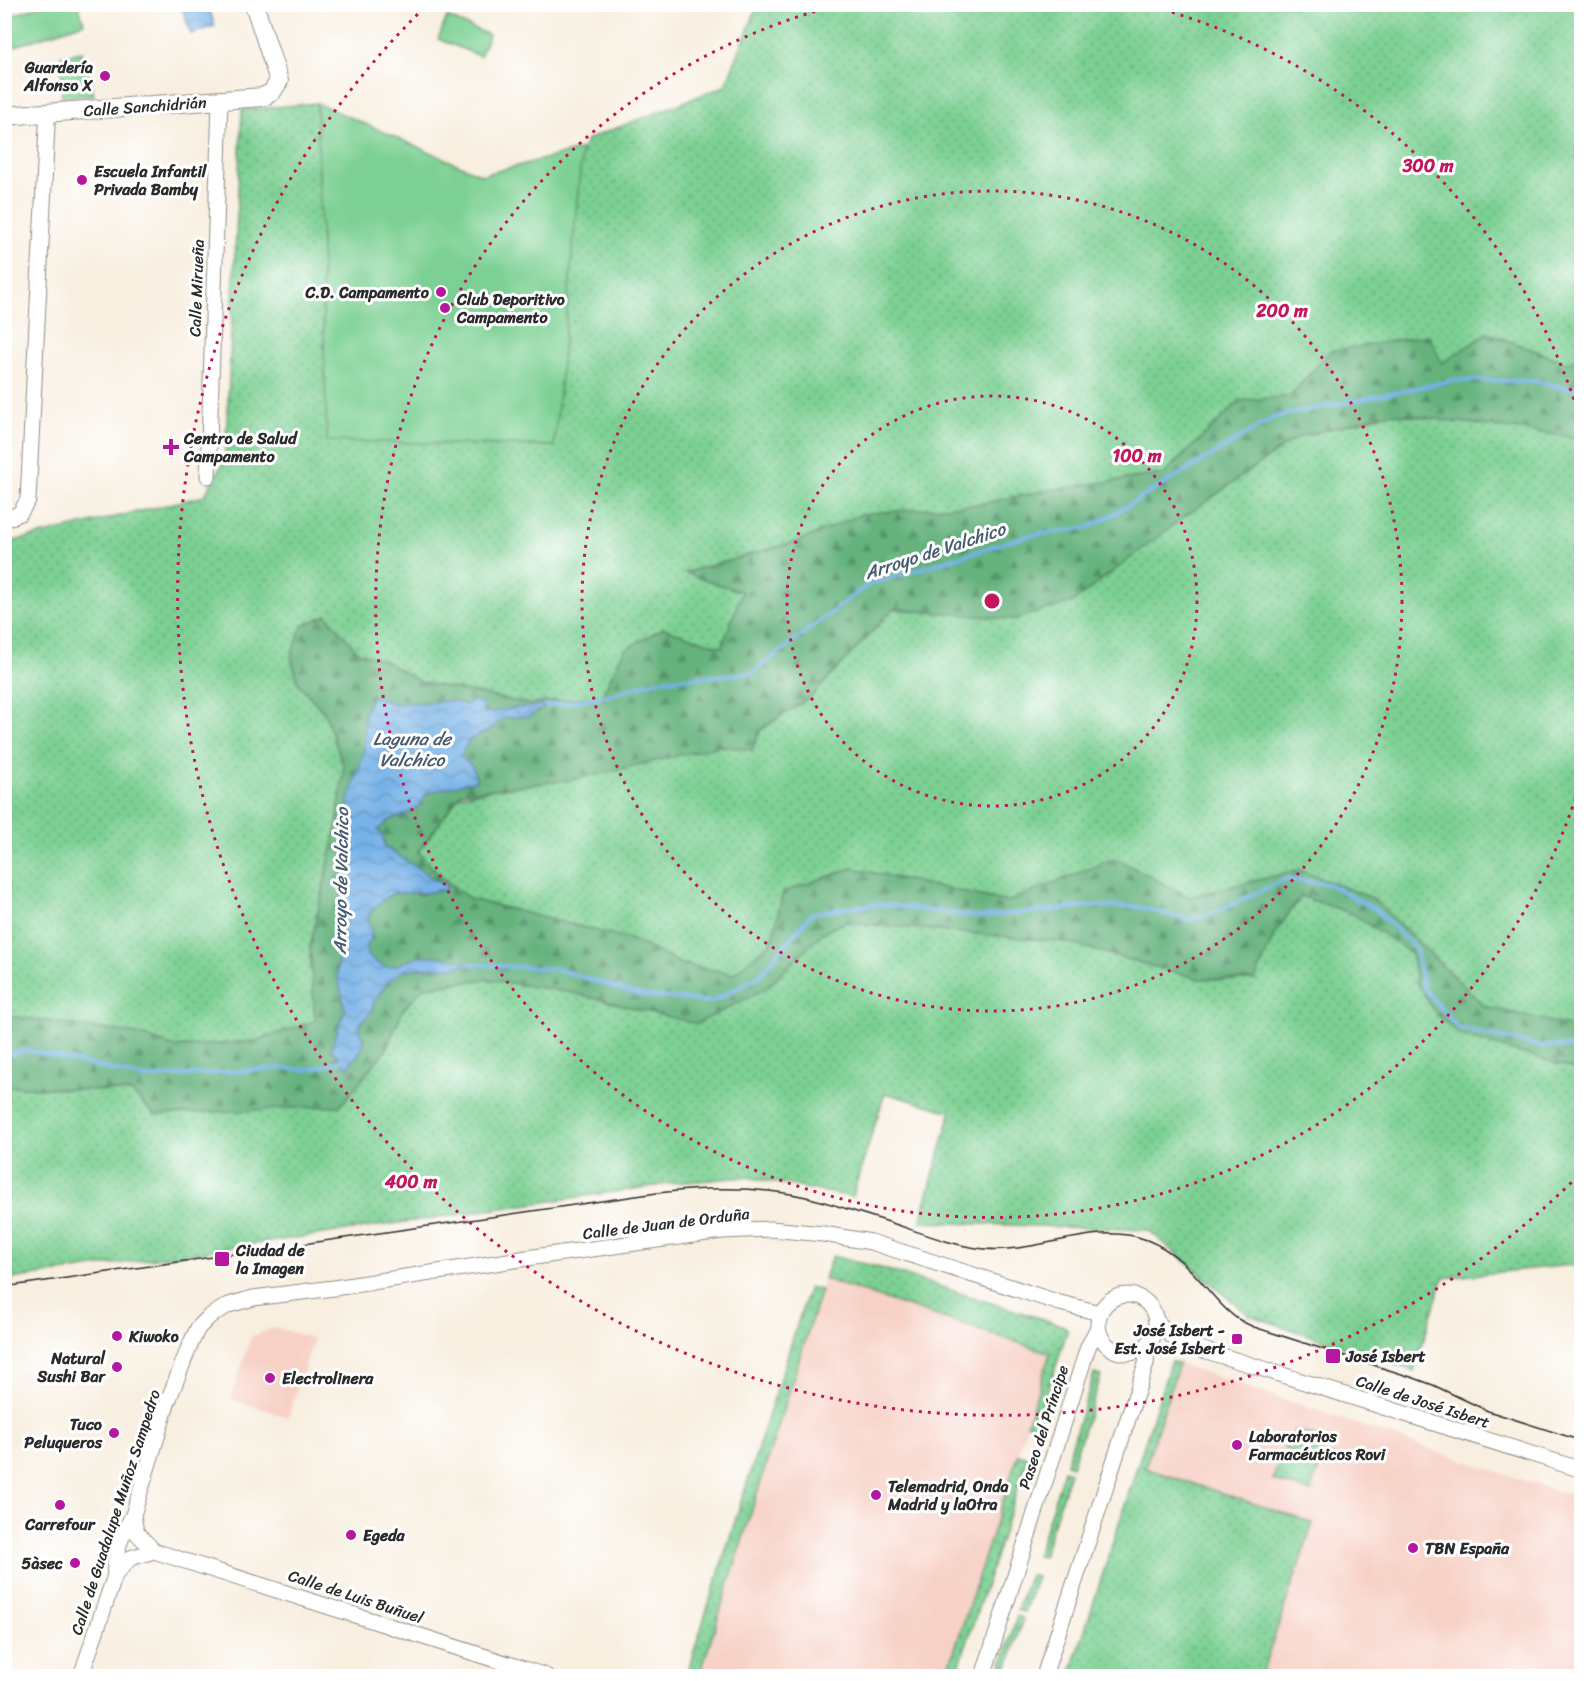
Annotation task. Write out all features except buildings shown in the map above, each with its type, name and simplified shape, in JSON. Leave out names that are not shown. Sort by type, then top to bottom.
[{"type":"street","name":"Calle Sanchidrián","points":[[4,116],[263,97],[272,92],[279,81],[254,4]]},
{"type":"street","name":"Calle Mirueña","points":[[208,476],[220,101]]},
{"type":"street","points":[[4,518],[7,519],[20,513],[28,500],[47,113]]},
{"type":"street","name":"Calle de Juan de Orduña","points":[[229,1305],[253,1298],[722,1231],[771,1229],[823,1233],[871,1242],[1060,1303],[1099,1320]]},
{"type":"street","points":[[1124,1295],[1139,1297],[1152,1307],[1157,1322],[1155,1334],[1148,1344],[1137,1352],[1124,1353],[1112,1349],[1102,1340],[1099,1320],[1110,1300],[1124,1295]]},
{"type":"street","name":"Calle de Guadalupe Muñoz Sampedro","points":[[81,1677],[115,1575],[114,1565],[126,1527],[133,1515],[167,1404],[189,1347],[198,1328],[210,1316],[229,1305]]},
{"type":"street","name":"Paseo del Príncipe","points":[[983,1677],[1088,1347],[1099,1320]]},
{"type":"street","name":"Calle de José Isbert","points":[[1157,1322],[1173,1337],[1194,1347],[1581,1470]]},
{"type":"street","points":[[1044,1677],[1146,1364],[1148,1344]]},
{"type":"street","points":[[115,1575],[129,1558],[154,1551],[136,1532],[133,1515]]},
{"type":"street","name":"Calle de Luis Buñuel","points":[[154,1551],[546,1677]]},
{"type":"shaded area","points":[[824,1279],[1050,1353],[946,1676],[712,1676],[700,1673]]},
{"type":"shaded area","name":"Electrolinera","points":[[275,1327],[314,1339],[288,1417],[231,1399],[251,1337]]},
{"type":"shaded area","points":[[1179,1364],[1581,1498],[1581,1676],[1077,1676]]},
{"type":"green space","points":[[46,4],[78,5],[84,23],[13,47],[5,18]]},
{"type":"green space","points":[[758,5],[1581,5],[1581,358],[1569,366],[1441,363],[1331,351],[1290,396],[1240,401],[1164,474],[1049,490],[980,504],[862,514],[799,541],[686,572],[742,592],[722,647],[624,650],[602,696],[529,704],[421,682],[385,662],[358,652],[326,615],[302,626],[298,683],[325,714],[344,767],[336,830],[310,948],[315,1021],[255,1041],[175,1047],[137,1034],[5,1017],[5,543],[204,496],[225,459],[242,110],[317,103],[327,441],[554,446],[582,149],[588,139],[725,86]]},
{"type":"green space","points":[[447,17],[489,35],[480,56],[438,39]]},
{"type":"green space","points":[[82,52],[94,95],[62,97],[61,56]]},
{"type":"green space","name":"Club Deporitivo Campamento","points":[[317,103],[482,175],[582,149],[554,446],[327,441]]},
{"type":"green space","points":[[1488,333],[1568,363],[1581,356],[1581,438],[1390,413],[1296,438],[1184,517],[1073,602],[1015,619],[893,609],[812,696],[760,730],[752,750],[720,746],[577,779],[461,793],[418,852],[441,877],[470,899],[630,939],[682,964],[733,974],[772,942],[783,892],[852,868],[1007,902],[1115,858],[1189,897],[1299,870],[1372,898],[1484,1006],[1581,1029],[1581,1071],[1460,1035],[1435,1012],[1417,984],[1411,953],[1353,914],[1301,896],[1275,933],[1255,980],[1200,979],[1065,942],[845,922],[822,933],[765,989],[697,1024],[573,993],[486,979],[424,987],[403,1010],[385,1051],[340,1106],[155,1115],[131,1092],[5,1086],[4,1017],[8,1016],[137,1034],[175,1047],[255,1041],[315,1021],[310,948],[336,830],[344,767],[325,714],[298,683],[291,656],[302,626],[326,615],[358,652],[385,661],[421,682],[529,704],[602,696],[624,650],[663,628],[722,647],[742,592],[685,573],[799,541],[862,514],[980,504],[1049,490],[1164,474],[1240,401],[1290,396],[1330,351],[1429,335],[1442,363]]},
{"type":"green space","points":[[1390,413],[1581,438],[1581,1029],[1484,1006],[1372,898],[1299,870],[1189,897],[1115,858],[1008,902],[852,868],[783,892],[772,942],[733,974],[682,964],[630,939],[470,899],[441,877],[418,853],[459,796],[720,746],[752,750],[760,730],[812,696],[893,609],[1015,619],[1184,517],[1296,438]]},
{"type":"green space","points":[[1301,896],[1353,914],[1411,953],[1417,984],[1460,1035],[1581,1071],[1581,1264],[1443,1278],[1414,1371],[1249,1315],[1148,1230],[920,1222],[951,1112],[885,1093],[852,1197],[746,1177],[675,1183],[5,1280],[5,1086],[131,1092],[155,1115],[385,1052],[403,1010],[424,987],[486,979],[573,993],[765,989],[822,933],[845,922],[1065,942],[1200,979],[1254,980],[1275,933]]},
{"type":"green space","points":[[832,1256],[878,1267],[1064,1326],[1067,1332],[1036,1427],[1027,1424],[1050,1353],[824,1279]]},
{"type":"green space","points":[[809,1287],[821,1290],[701,1672],[712,1676],[686,1676]]},
{"type":"green space","points":[[1171,1361],[1179,1364],[1145,1468],[1313,1523],[1261,1676],[1091,1676],[1078,1672],[1077,1676],[1070,1676]]},
{"type":"green space","points":[[1094,1374],[1101,1376],[1072,1466],[1066,1464]]},
{"type":"green space","points":[[1294,1430],[1325,1440],[1322,1448],[1292,1438]]},
{"type":"green space","points":[[1286,1442],[1335,1457],[1332,1465],[1284,1449]]},
{"type":"green space","points":[[1018,1454],[1028,1457],[956,1676],[946,1676]]},
{"type":"green space","points":[[1280,1458],[1318,1470],[1311,1492],[1273,1480]]},
{"type":"green space","points":[[1064,1470],[1070,1472],[1043,1557],[1037,1556]]},
{"type":"green space","points":[[1030,1575],[1037,1577],[1024,1612],[1017,1610]]},
{"type":"green space","points":[[1017,1616],[1023,1618],[1005,1676],[998,1676]]},
{"type":"water","points":[[181,5],[208,5],[215,26],[191,34]]},
{"type":"water","name":"Laguna de Valchico","points":[[372,695],[395,704],[453,701],[466,705],[473,700],[482,703],[484,713],[549,705],[528,717],[503,718],[490,730],[469,740],[461,756],[472,766],[477,780],[427,793],[419,806],[407,814],[390,820],[378,830],[383,836],[385,847],[434,880],[448,886],[445,890],[425,893],[394,893],[383,900],[368,917],[372,936],[367,945],[367,955],[385,967],[424,956],[448,958],[471,964],[458,967],[410,969],[389,981],[374,1002],[372,1011],[360,1024],[359,1032],[365,1040],[359,1053],[350,1063],[349,1069],[331,1049],[345,1009],[337,974],[348,802],[364,751],[365,711]]},
{"type":"waterway","name":"Arroyo de Valchico","points":[[546,706],[607,696],[659,680],[752,673],[867,585],[1027,536],[1090,527],[1275,417],[1455,380],[1533,381],[1582,391]]},
{"type":"waterway","points":[[469,964],[557,969],[639,995],[712,1002],[759,976],[812,913],[879,904],[981,917],[1090,906],[1139,907],[1190,920],[1219,911],[1286,879],[1329,884],[1376,910],[1415,947],[1424,989],[1458,1028],[1533,1045],[1582,1048]]},
{"type":"waterway","points":[[4,1056],[27,1050],[145,1078],[280,1068],[309,1070],[344,1058]]},
{"type":"tram line","points":[[4,1287],[657,1193],[751,1189],[815,1199],[944,1241],[985,1249],[1026,1247],[1088,1235],[1128,1235],[1147,1240],[1165,1249],[1181,1261],[1226,1309],[1250,1325],[1414,1378],[1488,1411],[1582,1441]]},
{"type":"place","name":"Guardería Alfonso X","points":[[105,76]]},
{"type":"place","name":"Escuela Infantil Privada Bamby","points":[[82,180]]},
{"type":"place","name":"C.D. Campamento","points":[[441,292]]},
{"type":"place","name":"Club Deporitivo Campamento","points":[[445,308]]},
{"type":"place","name":"Centro de Salud Campamento","points":[[171,447]]},
{"type":"place","name":"Ciudad de la Imagen","points":[[222,1259]]},
{"type":"place","name":"Kiwoko","points":[[117,1336]]},
{"type":"place","name":"José Isbert - Est. José Isbert","points":[[1237,1339]]},
{"type":"place","name":"José Isbert","points":[[1333,1356]]},
{"type":"place","name":"Natural Sushi Bar","points":[[117,1367]]},
{"type":"place","name":"Electrolinera","points":[[270,1378]]},
{"type":"place","name":"Tuco Peluqueros","points":[[114,1433]]},
{"type":"place","name":"Laboratorios Farmacéuticos Rovi","points":[[1237,1445]]},
{"type":"place","name":"Telemadrid, Onda Madrid y laOtra","points":[[876,1495]]},
{"type":"place","name":"Carrefour","points":[[60,1505]]},
{"type":"place","name":"Egeda","points":[[351,1535]]},
{"type":"place","name":"TBN España","points":[[1413,1548]]},
{"type":"place","name":"5àsec","points":[[75,1563]]}]
